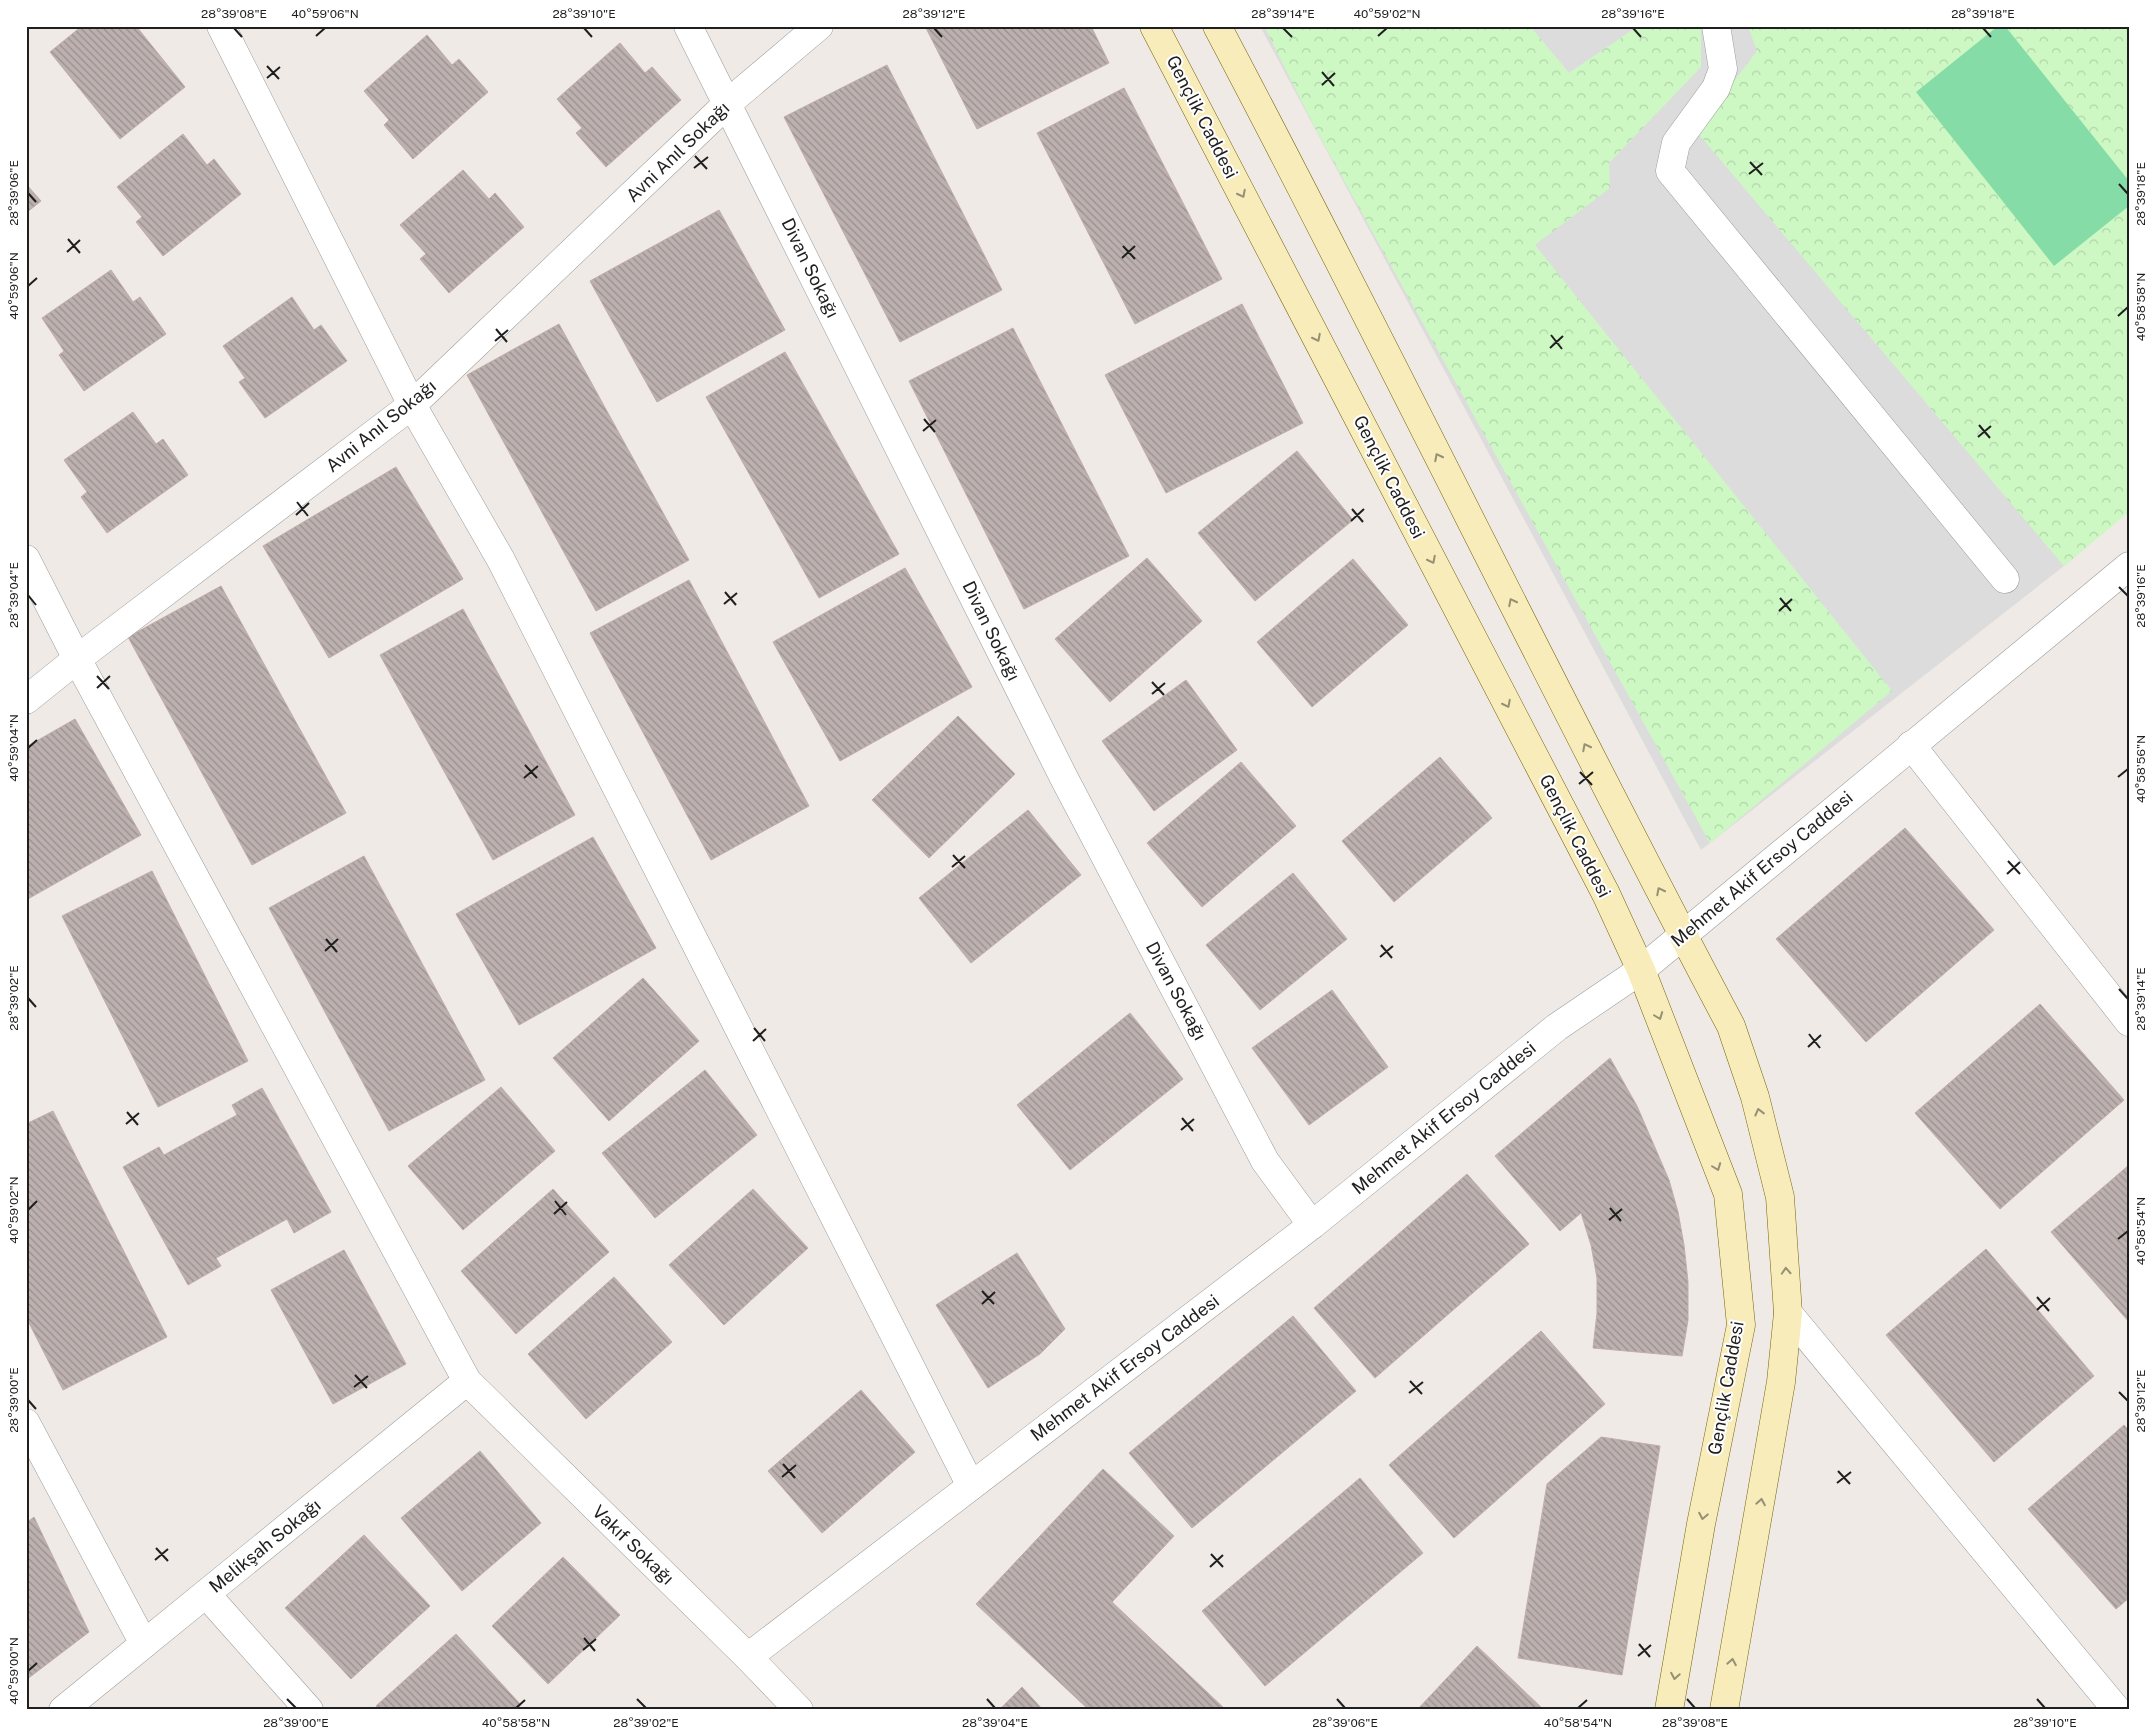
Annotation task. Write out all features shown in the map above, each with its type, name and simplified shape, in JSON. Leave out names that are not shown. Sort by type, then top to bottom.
[{"type":"street","points":[[221,26],[412,406],[500,560],[971,1486]]},
{"type":"street","name":"Divan Sokağı","points":[[688,26],[1064,778],[1265,1161],[1312,1225]]},
{"type":"street","name":"Avni Anıl Sokağı","points":[[26,700],[412,406],[728,103],[819,26]]},
{"type":"street","name":"Gençlik Caddesi","points":[[1154,26],[1606,894],[1641,970],[1728,1194],[1741,1326],[1701,1524],[1669,1710]]},
{"type":"street","points":[[1217,26],[1311,204],[1682,935],[1731,1026],[1755,1097],[1780,1197],[1788,1313],[1781,1382],[1724,1710]]},
{"type":"street","points":[[1716,26],[1723,69],[1716,88],[1676,143],[1670,171],[2005,579]]},
{"type":"street","name":"Vakıf Sokağı","points":[[26,559],[77,660],[466,1381],[748,1657],[799,1710]]},
{"type":"street","name":"Mehmet Akif Ersoy Caddesi","points":[[748,1657],[1312,1225],[1557,1027],[1641,970],[2129,566]]},
{"type":"street","points":[[1911,745],[2129,1022]]},
{"type":"street","points":[[1788,1313],[2117,1710]]},
{"type":"street","name":"Melikşah Sokağı","points":[[62,1710],[466,1381]]},
{"type":"street","points":[[26,1423],[144,1644]]},
{"type":"street","points":[[206,1594],[309,1710]]},
{"type":"shaded area","points":[[1260,26],[2129,26],[2129,511],[2064,566],[1701,850]]},
{"type":"green space","points":[[1264,26],[1530,26],[1569,73],[1638,26],[1701,26],[1701,67],[1609,163],[1610,188],[1535,245],[1892,691],[1710,843],[1315,128]]},
{"type":"green space","points":[[1748,26],[2129,26],[2129,512],[2064,566],[1696,131],[1757,51]]},
{"type":"green space","points":[[1998,26],[2005,26],[2129,181],[2129,206],[2054,266],[1916,92]]},
{"type":"building","points":[[82,26],[136,26],[185,87],[120,139],[50,52]]},
{"type":"building","points":[[925,26],[1091,26],[1109,63],[977,129]]},
{"type":"building","points":[[427,35],[452,65],[459,59],[488,92],[413,159],[384,125],[389,120],[364,91]]},
{"type":"building","points":[[620,43],[645,73],[652,67],[681,100],[606,167],[576,133],[582,128],[557,99]]},
{"type":"building","points":[[887,65],[1002,290],[900,342],[784,117]]},
{"type":"building","points":[[1124,88],[1222,279],[1135,324],[1037,133]]},
{"type":"building","points":[[183,134],[207,165],[214,159],[241,194],[163,256],[136,222],[142,217],[117,187]]},
{"type":"building","points":[[463,170],[489,199],[495,193],[524,227],[449,293],[420,259],[426,254],[400,225]]},
{"type":"building","points":[[26,184],[41,201],[26,213]]},
{"type":"building","points":[[719,210],[785,330],[657,402],[590,281]]},
{"type":"building","points":[[111,270],[133,302],[140,297],[166,334],[84,391],[59,355],[64,351],[42,318]]},
{"type":"building","points":[[292,297],[314,330],[321,325],[347,361],[265,418],[239,382],[245,378],[223,346]]},
{"type":"building","points":[[1242,304],[1303,423],[1166,493],[1105,375]]},
{"type":"building","points":[[559,324],[689,560],[596,611],[467,375]]},
{"type":"building","points":[[1013,328],[1129,556],[1024,609],[909,381]]},
{"type":"building","points":[[785,352],[899,554],[819,598],[706,397]]},
{"type":"building","points":[[133,412],[156,444],[163,439],[188,475],[107,533],[81,497],[87,492],[64,460]]},
{"type":"building","points":[[1297,451],[1353,520],[1255,601],[1198,533]]},
{"type":"building","points":[[396,467],[463,579],[329,658],[263,546]]},
{"type":"building","points":[[1147,558],[1202,621],[1110,702],[1055,639]]},
{"type":"building","points":[[1353,559],[1408,625],[1312,707],[1257,642]]},
{"type":"building","points":[[905,568],[972,687],[840,761],[773,642]]},
{"type":"building","points":[[689,580],[809,806],[711,860],[590,633]]},
{"type":"building","points":[[221,586],[346,813],[252,865],[128,637]]},
{"type":"building","points":[[463,609],[575,815],[493,860],[380,655]]},
{"type":"building","points":[[1186,680],[1237,750],[1154,811],[1102,741]]},
{"type":"building","points":[[958,716],[1015,774],[929,858],[872,800]]},
{"type":"building","points":[[75,719],[141,835],[26,900],[26,747]]},
{"type":"building","points":[[1440,757],[1492,818],[1394,902],[1342,841]]},
{"type":"building","points":[[1241,762],[1296,826],[1202,907],[1147,843]]},
{"type":"building","points":[[1028,810],[1081,875],[971,963],[919,898]]},
{"type":"building","points":[[1905,828],[1994,930],[1866,1042],[1776,939]]},
{"type":"building","points":[[593,837],[656,948],[519,1025],[456,914]]},
{"type":"building","points":[[364,856],[485,1080],[389,1131],[269,908]]},
{"type":"building","points":[[152,871],[248,1061],[158,1107],[62,916]]},
{"type":"building","points":[[1293,873],[1347,939],[1260,1010],[1206,945]]},
{"type":"building","points":[[643,978],[699,1041],[609,1121],[553,1058]]},
{"type":"building","points":[[1332,990],[1388,1067],[1309,1125],[1252,1048]]},
{"type":"building","points":[[2040,1004],[2124,1100],[2000,1209],[1915,1113]]},
{"type":"building","points":[[1130,1013],[1183,1079],[1070,1170],[1017,1105]]},
{"type":"building","points":[[1610,1058],[1637,1106],[1669,1180],[1678,1212],[1688,1282],[1688,1320],[1682,1356],[1593,1348],[1597,1313],[1597,1278],[1591,1245],[1581,1213],[1560,1231],[1495,1156]]},
{"type":"building","points":[[705,1070],[757,1135],[655,1218],[602,1153]]},
{"type":"building","points":[[501,1087],[555,1151],[463,1230],[408,1166]]},
{"type":"building","points":[[262,1088],[331,1212],[294,1233],[287,1219],[216,1258],[221,1266],[188,1285],[123,1167],[159,1147],[164,1155],[237,1115],[232,1105]]},
{"type":"building","points":[[53,1111],[167,1337],[63,1390],[26,1317],[26,1124]]},
{"type":"building","points":[[2129,1165],[2129,1322],[2051,1232]]},
{"type":"building","points":[[1467,1174],[1529,1244],[1375,1378],[1314,1308]]},
{"type":"building","points":[[553,1189],[609,1252],[516,1334],[461,1271]]},
{"type":"building","points":[[753,1189],[808,1248],[724,1325],[669,1265]]},
{"type":"building","points":[[1986,1249],[2094,1376],[1994,1462],[1886,1335]]},
{"type":"building","points":[[344,1250],[406,1364],[333,1404],[271,1290]]},
{"type":"building","points":[[1017,1253],[1065,1329],[1040,1354],[988,1388],[936,1305]]},
{"type":"building","points":[[614,1277],[672,1342],[586,1419],[528,1354]]},
{"type":"building","points":[[1293,1316],[1356,1391],[1192,1528],[1129,1453]]},
{"type":"building","points":[[1541,1331],[1605,1404],[1454,1538],[1389,1465]]},
{"type":"building","points":[[861,1390],[915,1452],[822,1533],[768,1471]]},
{"type":"building","points":[[2124,1425],[2129,1431],[2129,1598],[2116,1609],[2028,1509]]},
{"type":"building","points":[[1601,1437],[1660,1446],[1622,1675],[1518,1658],[1547,1484]]},
{"type":"building","points":[[480,1451],[541,1523],[462,1591],[401,1518]]},
{"type":"building","points":[[1103,1469],[1174,1536],[1112,1602],[1226,1710],[1089,1710],[976,1604]]},
{"type":"building","points":[[1360,1478],[1423,1553],[1265,1686],[1202,1611]]},
{"type":"building","points":[[34,1517],[89,1632],[26,1680],[26,1523]]},
{"type":"building","points":[[364,1535],[430,1606],[351,1679],[285,1608]]},
{"type":"building","points":[[563,1557],[620,1615],[548,1684],[492,1626]]},
{"type":"building","points":[[456,1634],[521,1705],[516,1710],[379,1710],[376,1706]]},
{"type":"building","points":[[1477,1646],[1544,1710],[1417,1710]]},
{"type":"building","points":[[1022,1687],[1043,1710],[999,1710]]}]
